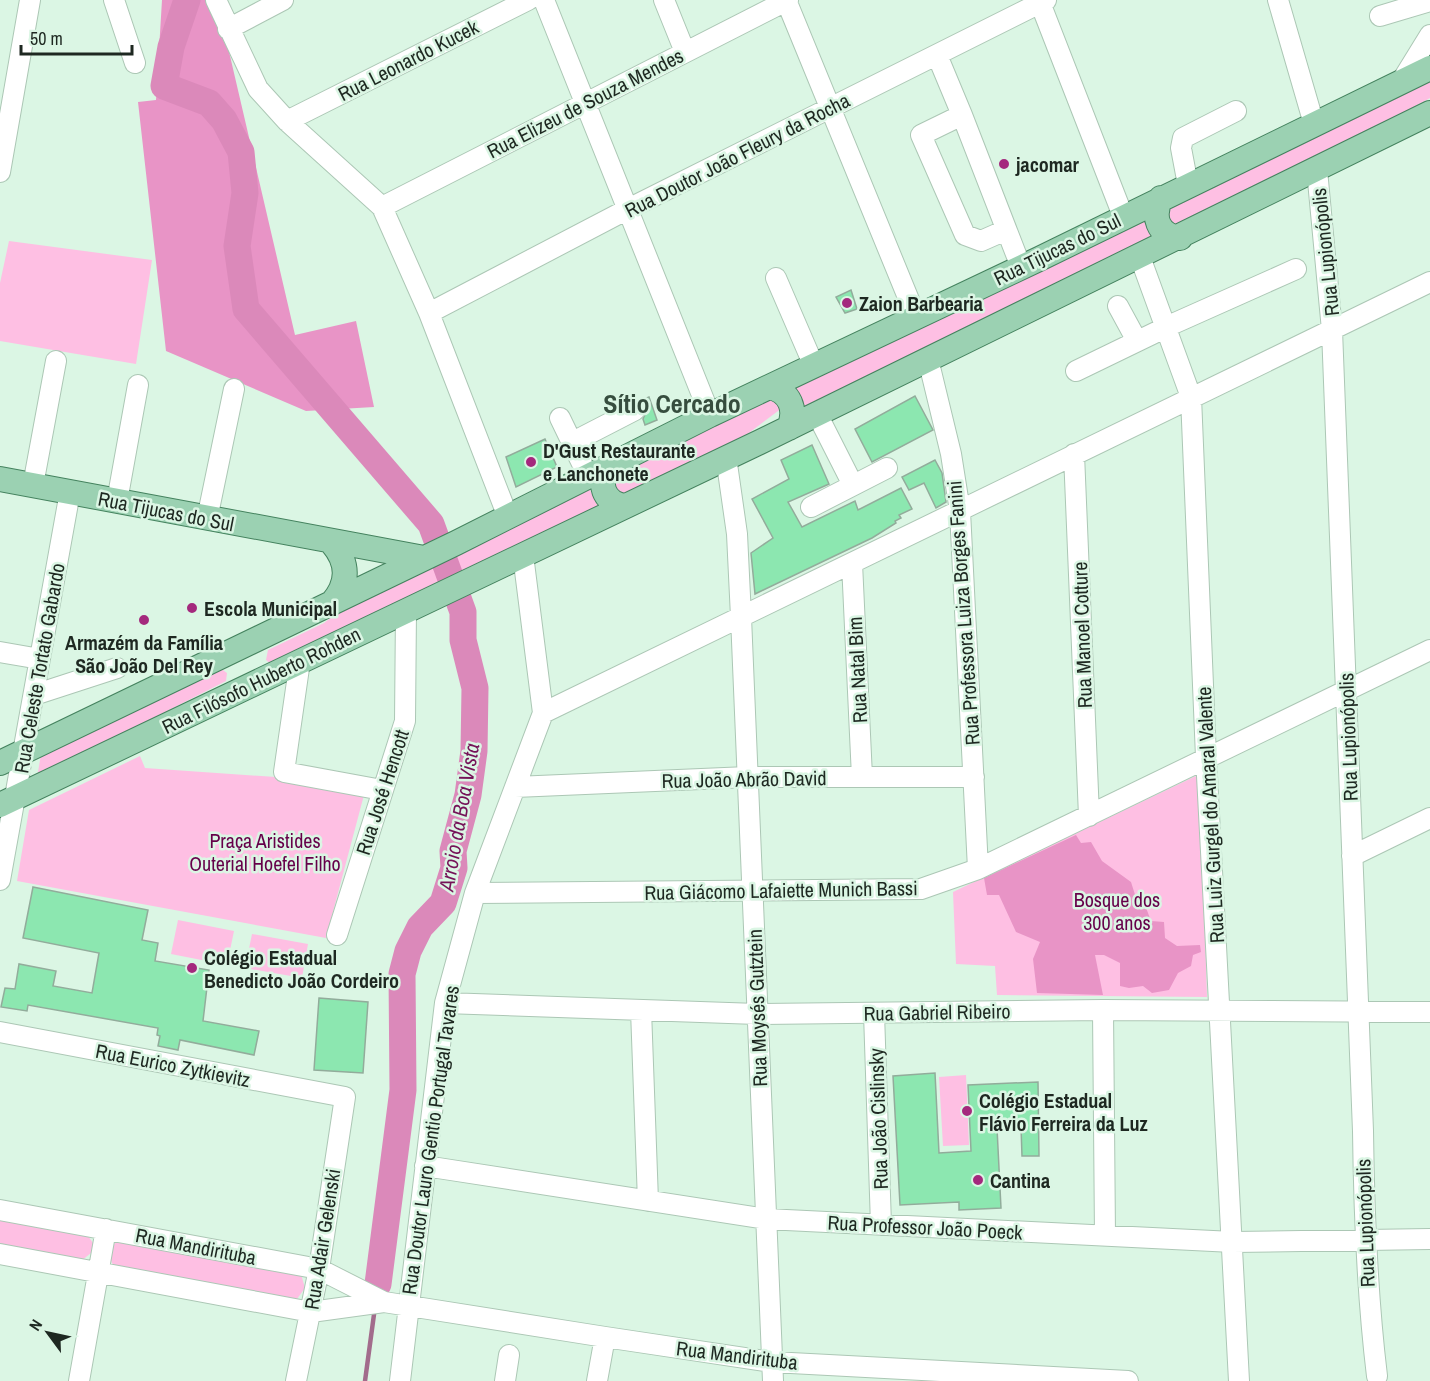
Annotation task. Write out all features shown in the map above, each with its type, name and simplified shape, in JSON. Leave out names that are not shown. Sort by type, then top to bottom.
[{"type":"main road","name":"Rua Tijucas do Sul","points":[[0,479],[332,543],[425,558],[710,415],[1428,70]]},
{"type":"main road","points":[[523,555],[1180,238],[1430,113]]},
{"type":"main road","points":[[1161,198],[1156,209],[1157,222],[1168,235],[1180,238]]},
{"type":"main road","points":[[770,387],[782,392],[790,401],[793,415],[789,428]]},
{"type":"main road","points":[[599,471],[604,493],[613,502],[625,506]]},
{"type":"main road","points":[[332,543],[341,554],[345,566],[343,586],[332,603]]},
{"type":"main road","name":"Rua Filósofo Huberto Rohden","points":[[8,801],[523,555]]},
{"type":"main road","name":"Rua Filósofo Huberto Rohden","points":[[0,763],[425,558]]},
{"type":"main road","points":[[255,640],[252,651],[254,662],[262,670],[274,674]]},
{"type":"main road","points":[[214,660],[226,660],[236,668],[238,685],[231,695]]},
{"type":"street","points":[[0,172],[3,136],[30,0]]},
{"type":"street","points":[[114,0],[135,63]]},
{"type":"street","points":[[216,0],[258,89],[287,121],[382,207],[429,313],[508,517]]},
{"type":"street","points":[[228,28],[283,0]]},
{"type":"street","name":"Rua Leonardo Kucek","points":[[287,121],[528,0]]},
{"type":"street","points":[[544,0],[710,415]]},
{"type":"street","points":[[664,0],[685,52]]},
{"type":"street","points":[[786,0],[828,109],[916,317]]},
{"type":"street","name":"Rua Elizeu de Souza Mendes","points":[[382,207],[786,0]]},
{"type":"street","points":[[1278,0],[1314,124]]},
{"type":"street","points":[[1042,1],[1124,216]]},
{"type":"street","name":"Rua Doutor João Fleury da Rocha","points":[[429,313],[628,209],[1042,1]]},
{"type":"street","points":[[1380,16],[1430,1]]},
{"type":"street","points":[[1401,82],[1430,35]]},
{"type":"street","points":[[937,55],[1021,267]]},
{"type":"street","points":[[1188,185],[1180,148],[1183,138],[1236,111]]},
{"type":"street","points":[[962,115],[921,135],[965,235],[981,241],[1006,230]]},
{"type":"street","name":"Rua Lupionópolis","points":[[1317,170],[1332,330],[1358,1011],[1364,1241],[1371,1379]]},
{"type":"street","name":"Rua Luiz Gurgel do Amaral Valente","points":[[1140,257],[1191,397],[1206,758],[1239,1381]]},
{"type":"street","points":[[1076,371],[1166,327],[1296,269]]},
{"type":"street","points":[[776,278],[814,366]]},
{"type":"street","points":[[543,713],[1430,282]]},
{"type":"street","points":[[1118,306],[1137,341]]},
{"type":"street","name":"Rua Professora Luiza Borges Fanini","points":[[928,359],[951,454],[960,511],[978,869]]},
{"type":"street","points":[[33,485],[56,361]]},
{"type":"street","points":[[117,501],[138,385]]},
{"type":"street","points":[[207,519],[234,389]]},
{"type":"street","points":[[571,442],[635,410]]},
{"type":"street","points":[[817,414],[853,485]]},
{"type":"street","points":[[560,418],[571,442],[599,471]]},
{"type":"street","name":"Rua Manoel Cotture","points":[[1074,454],[1089,816]]},
{"type":"street","name":"Rua Moysés Gutztein","points":[[726,457],[737,534],[772,1372]]},
{"type":"street","points":[[811,507],[887,468]]},
{"type":"street","name":"Rua Celeste Tortato Gabardo","points":[[0,880],[8,801],[24,751],[70,492]]},
{"type":"street","name":"Rua Doutor Lauro Gentio Portugal Tavares","points":[[400,1381],[445,1003],[475,893],[543,713],[523,555]]},
{"type":"street","name":"Rua Natal Bim","points":[[852,563],[862,777]]},
{"type":"street","name":"Rua José Hencott","points":[[337,935],[405,721],[406,610]]},
{"type":"street","name":"Rua Giácomo Lafaiette Munich Bassi","points":[[475,893],[921,889],[978,869],[1430,650]]},
{"type":"street","points":[[0,652],[40,659]]},
{"type":"street","points":[[300,661],[284,772],[382,790]]},
{"type":"street","points":[[34,695],[117,668]]},
{"type":"street","name":"Rua João Abrão David","points":[[515,787],[748,777],[974,777]]},
{"type":"street","points":[[1352,856],[1430,818]]},
{"type":"street","name":"Rua Gabriel Ribeiro","points":[[445,1003],[757,1014],[1103,1010],[1430,1012]]},
{"type":"street","points":[[641,1010],[648,1201]]},
{"type":"street","points":[[1103,1010],[1106,1235]]},
{"type":"street","name":"Rua João Cislinsky","points":[[874,1013],[881,1225]]},
{"type":"street","name":"Rua Eurico Zytkievitz","points":[[0,1032],[345,1097]]},
{"type":"street","name":"Rua Adair Gelenski","points":[[296,1381],[319,1269],[345,1097]]},
{"type":"street","name":"Rua Professor João Poeck","points":[[424,1166],[766,1219],[1233,1242],[1430,1239]]},
{"type":"street","name":"Rua Mandirituba","points":[[0,1210],[319,1269],[384,1302]]},
{"type":"street","points":[[79,1381],[106,1229]]},
{"type":"street","name":"Rua Mandirituba","points":[[0,1254],[311,1312],[384,1302],[605,1337],[772,1372],[1128,1381]]},
{"type":"street","points":[[597,1381],[605,1337]]},
{"type":"street","points":[[505,1381],[509,1355]]},
{"type":"green space","points":[[162,0],[217,0],[295,335],[356,321],[374,407],[306,411],[166,351],[138,102],[156,100]]},
{"type":"green space","points":[[1430,81],[1430,98],[1343,146],[1177,228],[1169,225],[1168,206]]},
{"type":"green space","points":[[1145,215],[1154,237],[799,412],[798,395],[793,385]]},
{"type":"green space","points":[[9,241],[152,260],[136,364],[0,341],[0,283]]},
{"type":"green space","points":[[770,394],[782,408],[733,445],[622,498],[612,483],[661,448]]},
{"type":"green space","points":[[588,486],[599,508],[271,664],[266,660],[268,650],[324,623],[346,606]]},
{"type":"green space","points":[[220,668],[227,673],[226,681],[167,711],[140,730],[37,778],[41,754]]},
{"type":"green space","name":"Praça Aristides Outerial Hoefel Filho","points":[[140,756],[145,768],[276,777],[364,795],[326,938],[17,881],[29,810]]},
{"type":"green space","name":"Bosque dos 300 anos","points":[[1200,774],[1207,997],[997,995],[995,966],[956,964],[953,892]]},
{"type":"green space","points":[[1076,835],[1081,843],[1091,842],[1102,861],[1131,882],[1137,901],[1145,905],[1151,921],[1164,922],[1165,938],[1177,946],[1200,945],[1201,952],[1193,955],[1191,966],[1178,973],[1169,990],[1152,993],[1143,986],[1129,988],[1120,986],[1120,963],[1104,955],[1095,955],[1103,995],[1037,993],[1033,959],[1040,942],[1016,932],[999,895],[987,895],[984,878]]},
{"type":"green space","points":[[178,920],[234,931],[227,965],[171,954]]},
{"type":"green space","points":[[252,934],[308,944],[302,978],[245,968]]},
{"type":"green space","points":[[966,1075],[969,1145],[943,1146],[939,1077]]},
{"type":"green space","points":[[0,1217],[86,1233],[93,1243],[91,1253],[81,1261],[0,1246]]},
{"type":"green space","points":[[118,1241],[301,1274],[305,1288],[297,1299],[113,1265],[110,1252]]},
{"type":"building","name":"Zaion Barbearia","points":[[851,290],[857,309],[845,313],[836,297]]},
{"type":"building","points":[[915,396],[933,430],[872,462],[855,429]]},
{"type":"building","points":[[649,397],[657,420],[645,425],[643,419],[647,410],[642,400]]},
{"type":"building","name":"D'Gust Restaurante e Lanchonete","points":[[545,439],[557,467],[516,487],[506,457]]},
{"type":"building","points":[[812,445],[829,484],[788,502],[802,527],[855,501],[858,510],[901,488],[912,509],[899,515],[901,518],[895,521],[896,523],[872,538],[755,594],[751,553],[773,538],[752,499],[789,479],[781,460]]},
{"type":"building","points":[[935,460],[942,473],[946,502],[936,508],[924,483],[909,490],[902,477]]},
{"type":"building","points":[[33,887],[148,910],[142,940],[158,943],[155,961],[209,970],[203,1021],[259,1031],[254,1055],[180,1040],[178,1050],[158,1046],[160,1036],[157,1035],[158,1028],[28,1005],[27,1011],[1,1007],[5,988],[15,989],[19,964],[56,971],[53,986],[92,993],[99,953],[23,938]]},
{"type":"building","points":[[319,998],[368,1002],[363,1073],[314,1070]]},
{"type":"building","name":"Colégio Estadual Flávio Ferreira da Luz","points":[[935,1073],[939,1153],[971,1151],[968,1085],[1038,1082],[1039,1156],[1022,1156],[1021,1127],[997,1128],[1001,1208],[959,1210],[959,1202],[900,1205],[893,1076]]},
{"type":"waterway","name":"Arroio da Boa Vista","points":[[187,0],[171,47],[164,86],[209,103],[224,120],[241,152],[245,193],[237,246],[246,309],[431,524],[463,612],[463,640],[475,688],[474,751],[468,795],[453,851],[454,868],[443,903],[420,927],[408,951],[402,974],[403,1090],[378,1284]]},
{"type":"waterway","name":"Arroio da Boa Vista","points":[[365,1381],[375,1307]]},
{"type":"place","name":"jacomar","points":[[1004,164]]},
{"type":"place","name":"Zaion Barbearia","points":[[847,303]]},
{"type":"place","name":"D'Gust Restaurante e Lanchonete","points":[[531,462]]},
{"type":"place","name":"Escola Municipal","points":[[192,608]]},
{"type":"place","name":"Armazém da Família São João Del Rey","points":[[144,620]]},
{"type":"place","name":"Colégio Estadual Benedicto João Cordeiro","points":[[192,968]]},
{"type":"place","name":"Colégio Estadual Flávio Ferreira da Luz","points":[[967,1111]]},
{"type":"place","name":"Cantina","points":[[978,1180]]},
{"type":"district","name":"Sítio Cercado","points":[[672,403]]}]
